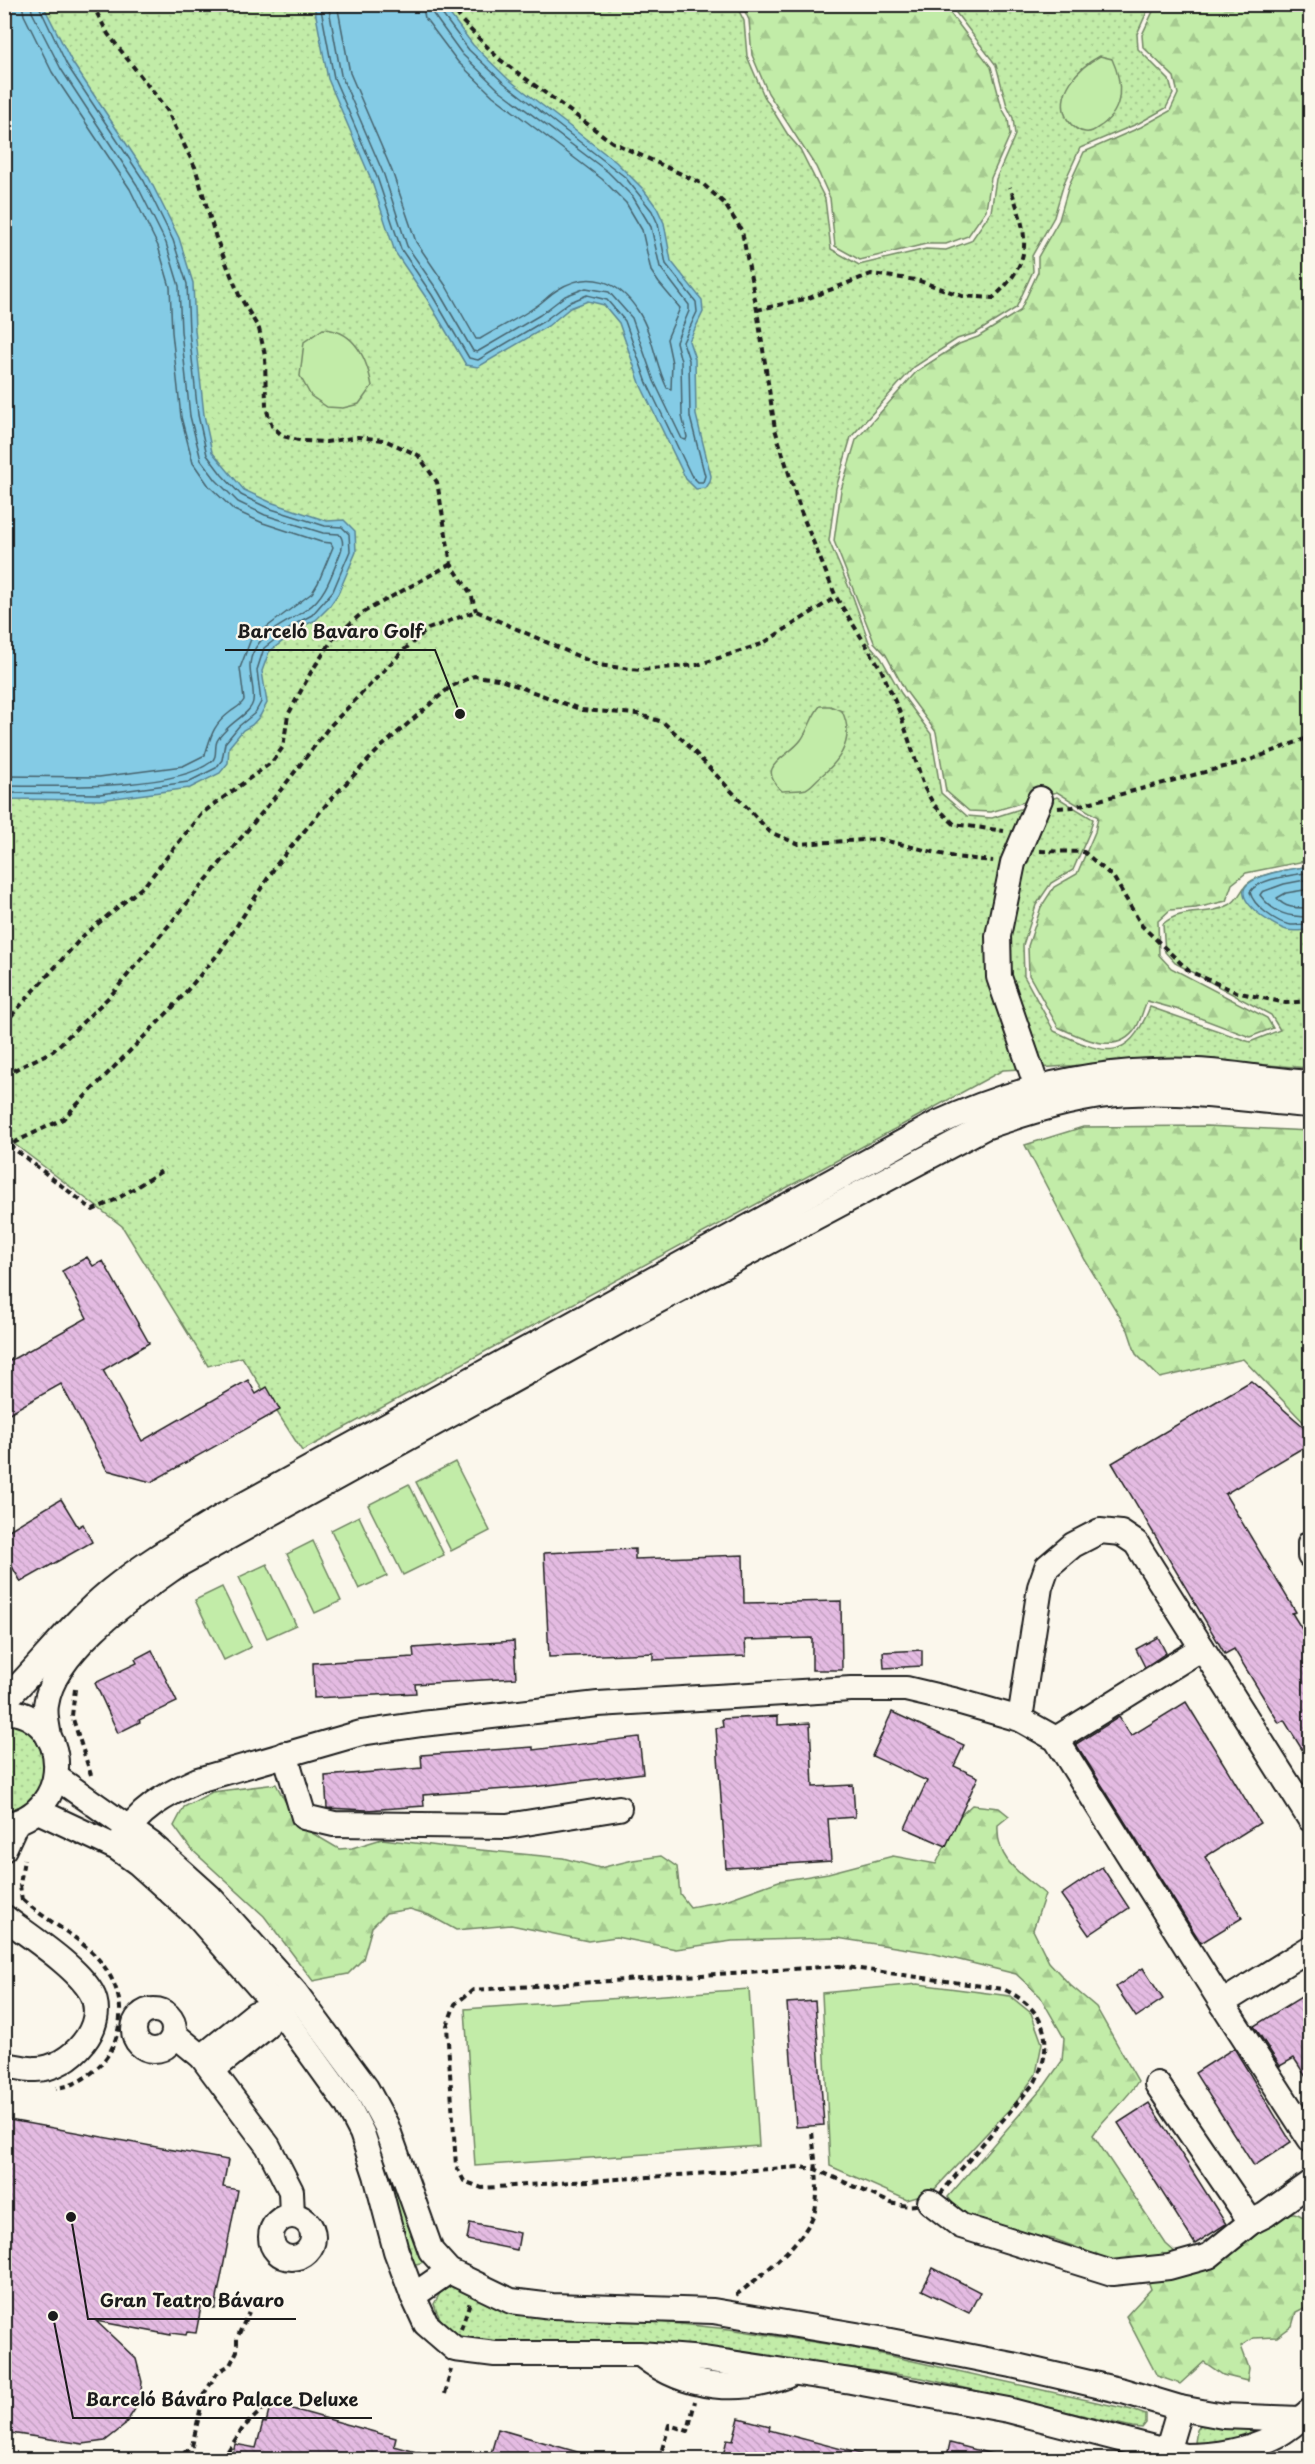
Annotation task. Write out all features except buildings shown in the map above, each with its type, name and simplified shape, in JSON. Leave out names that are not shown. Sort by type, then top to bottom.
[{"type":"lane","points":[[1038,805],[1013,863],[998,936],[999,977],[1038,1098]]},
{"type":"lane","points":[[49,1738],[46,1706],[56,1677],[83,1640],[122,1605],[176,1566],[588,1338],[1038,1098],[1090,1076],[1143,1071],[1197,1071],[1311,1083]]},
{"type":"lane","points":[[4,1701],[109,1592],[164,1552],[225,1515],[936,1124],[976,1105],[1038,1098],[1152,1092],[1311,1105]]},
{"type":"lane","points":[[1020,1719],[1040,1587],[1047,1567],[1073,1545],[1100,1531],[1121,1533],[1136,1543],[1311,1819]]},
{"type":"lane","points":[[1311,1543],[1311,1556]]},
{"type":"lane","points":[[1056,1739],[1202,1648]]},
{"type":"lane","points":[[117,1848],[128,1827],[141,1813],[176,1790],[198,1780],[361,1733],[598,1704],[851,1689],[906,1689],[1020,1719],[1056,1739],[1222,2003],[1311,2139]]},
{"type":"lane","points":[[4,1711],[26,1716],[39,1725],[55,1750],[56,1777],[47,1801],[38,1810],[10,1824],[14,1852]]},
{"type":"lane","points":[[285,1754],[304,1817],[334,1824],[507,1826],[619,1808]]},
{"type":"lane","points":[[56,1777],[151,1844],[210,1898],[286,2000],[362,2133],[376,2175],[396,2251],[426,2324],[455,2349],[495,2355],[640,2354],[704,2359],[851,2381],[1008,2410],[1185,2456],[1210,2456],[1242,2449],[1273,2438],[1305,2415]]},
{"type":"lane","points":[[38,1810],[117,1848],[138,1863],[286,2000],[366,2088],[386,2125],[431,2251],[449,2271],[511,2301],[552,2306],[713,2311],[880,2339],[1012,2365],[1123,2391],[1180,2408],[1223,2416],[1305,2415]]},
{"type":"lane","points":[[4,2065],[38,2070],[64,2061],[83,2047],[95,2019],[92,1994],[79,1975],[5,1917]]},
{"type":"lane","points":[[1222,2003],[1311,1948]]},
{"type":"lane","points":[[207,2064],[266,2027],[286,2000]]},
{"type":"lane","points":[[174,2034],[207,2064],[268,2146],[291,2191],[292,2216]]},
{"type":"lane","points":[[1157,2084],[1251,2222]]},
{"type":"lane","points":[[930,2202],[960,2226],[1112,2273],[1169,2267],[1209,2256],[1251,2222],[1311,2183]]},
{"type":"lane","points":[[413,2296],[449,2271]]},
{"type":"lane","points":[[1167,2452],[1180,2408]]},
{"type":"path","points":[[92,4],[108,34],[167,110],[195,167],[216,238],[239,295],[259,329],[265,355],[266,408],[272,426],[283,436],[302,441],[326,442],[358,437],[384,440],[418,454],[437,482],[451,564],[471,594],[476,611]]},
{"type":"path","points":[[451,4],[462,21],[499,59],[603,136],[704,184],[724,203],[742,231],[757,310],[775,429],[801,512],[836,597],[882,669],[900,713],[925,789],[934,805],[954,824],[1026,833]]},
{"type":"path","points":[[757,310],[809,298],[871,274],[917,279],[962,296],[993,298],[1010,283],[1025,253],[1024,226],[1010,187]]},
{"type":"path","points":[[4,1024],[84,935],[145,885],[201,814],[272,762],[283,747],[288,715],[311,672],[333,639],[363,613],[451,564]]},
{"type":"path","points":[[4,1075],[53,1051],[112,994],[284,786],[329,727],[404,650],[428,629],[476,611],[598,665],[640,670],[697,665],[762,644],[836,597]]},
{"type":"path","points":[[165,1169],[117,1199],[93,1210],[7,1144],[63,1119],[172,1007],[219,952],[277,864],[330,800],[380,748],[450,687],[474,676],[498,679],[582,710],[637,714],[663,722],[684,741],[770,832],[798,844],[879,839],[954,857],[1013,863],[1039,851],[1084,852],[1114,878],[1142,926],[1189,971],[1236,992],[1286,1003],[1311,1001]]},
{"type":"path","points":[[1038,805],[1073,807],[1250,760],[1311,737]]},
{"type":"path","points":[[5,1917],[23,1900],[14,1852]]},
{"type":"path","points":[[839,1966],[1003,1989],[1018,1996],[1030,2006],[1043,2026],[1047,2045],[1044,2064],[1035,2082],[930,2202],[910,2206],[891,2203],[815,2169],[800,2167],[482,2188],[464,2181],[456,2166],[447,2026],[449,2015],[454,2004],[463,1996],[473,1990],[484,1988],[839,1966]]},
{"type":"path","points":[[713,2311],[762,2275],[803,2234],[812,2221],[816,2207],[812,2131]]},
{"type":"path","points":[[176,2460],[192,2446],[204,2394],[218,2372],[230,2365],[237,2351],[237,2338],[249,2312]]},
{"type":"path","points":[[222,2460],[243,2428],[271,2401],[277,2401]]},
{"type":"path","points":[[659,2460],[669,2425],[688,2431],[695,2402]]},
{"type":"green space","points":[[4,5],[736,5],[744,21],[747,56],[764,96],[788,135],[800,149],[825,199],[831,249],[859,265],[926,249],[946,250],[971,241],[991,212],[996,179],[1015,135],[1013,118],[1007,106],[996,65],[950,5],[1150,5],[1137,34],[1138,49],[1169,80],[1173,94],[1166,108],[1139,123],[1080,148],[1064,183],[1054,217],[1032,256],[1033,271],[1016,308],[976,333],[957,339],[914,367],[851,437],[836,488],[829,541],[870,645],[931,734],[941,793],[967,816],[992,818],[1057,797],[1093,819],[1073,870],[1051,883],[1036,905],[1023,945],[1024,976],[1054,1031],[1086,1045],[1100,1049],[1112,1049],[1122,1046],[1132,1038],[1150,1007],[1250,1042],[1280,1030],[1271,1015],[1175,963],[1165,952],[1163,924],[1178,916],[1221,909],[1235,901],[1247,884],[1260,877],[1310,866],[1310,1068],[1180,1059],[1003,1070],[302,1451],[242,1357],[208,1366],[122,1226],[5,1137]]},
{"type":"green space","points":[[742,5],[944,5],[991,67],[1002,108],[1008,119],[1010,135],[991,178],[986,210],[968,236],[946,244],[926,244],[860,260],[835,246],[830,198],[816,167],[768,93],[752,55],[749,20]]},
{"type":"green space","points":[[1156,5],[1310,5],[1310,860],[1246,873],[1232,884],[1226,901],[1196,908],[1170,910],[1158,921],[1159,955],[1171,968],[1267,1018],[1273,1028],[1250,1037],[1176,1009],[1147,1001],[1136,1028],[1128,1037],[1119,1042],[1099,1043],[1058,1027],[1029,975],[1028,946],[1041,907],[1054,887],[1077,874],[1095,832],[1098,817],[1057,792],[991,812],[969,811],[946,791],[936,732],[905,690],[886,655],[874,642],[834,541],[841,490],[856,440],[917,371],[959,344],[978,337],[1020,311],[1038,272],[1038,257],[1059,220],[1069,185],[1084,152],[1141,127],[1170,111],[1178,94],[1174,77],[1143,47],[1142,35]]},
{"type":"green space","points":[[1100,56],[1112,59],[1116,68],[1119,86],[1118,103],[1109,119],[1102,125],[1092,131],[1082,131],[1074,127],[1067,119],[1064,109],[1066,91],[1077,74]]},
{"type":"green space","points":[[323,329],[334,331],[351,340],[363,356],[372,386],[359,404],[343,408],[327,407],[311,396],[300,376],[304,342]]},
{"type":"green space","points":[[820,706],[830,706],[842,711],[847,730],[844,747],[835,762],[808,788],[782,791],[774,782],[771,775],[772,768],[801,740]]},
{"type":"green space","points":[[1206,1126],[1310,1131],[1310,1429],[1243,1359],[1160,1378],[1136,1354],[1128,1330],[1085,1260],[1025,1145],[1083,1127]]},
{"type":"green space","points":[[455,1462],[490,1531],[451,1551],[416,1482]]},
{"type":"green space","points":[[409,1484],[444,1555],[403,1575],[368,1505]]},
{"type":"green space","points":[[359,1516],[387,1576],[359,1589],[331,1530]]},
{"type":"green space","points":[[313,1541],[341,1601],[315,1613],[287,1554]]},
{"type":"green space","points":[[267,1564],[296,1625],[267,1638],[239,1577]]},
{"type":"green space","points":[[222,1587],[251,1647],[224,1660],[195,1600]]},
{"type":"green space","points":[[5,1724],[22,1728],[34,1738],[41,1751],[44,1766],[41,1782],[34,1795],[22,1805],[5,1810]]},
{"type":"green space","points":[[276,1784],[295,1820],[339,1849],[352,1848],[382,1839],[563,1858],[600,1868],[661,1856],[677,1867],[680,1894],[690,1907],[723,1901],[779,1881],[828,1873],[893,1856],[936,1864],[960,1816],[972,1805],[999,1808],[1009,1816],[998,1825],[998,1837],[1005,1857],[1045,1894],[1033,1930],[1049,1962],[1070,1985],[1096,2007],[1138,2081],[1093,2135],[1166,2244],[1184,2260],[1240,2232],[1285,2214],[1299,2214],[1305,2218],[1310,2223],[1310,2299],[1308,2306],[1296,2312],[1292,2326],[1277,2337],[1253,2338],[1241,2346],[1249,2368],[1247,2381],[1223,2375],[1204,2362],[1180,2384],[1157,2376],[1126,2316],[1151,2289],[1144,2270],[1115,2262],[1054,2239],[988,2228],[963,2217],[948,2197],[1045,2085],[1062,2061],[1064,2038],[1040,1996],[1016,1974],[927,1952],[837,1938],[732,1941],[676,1949],[616,1937],[588,1941],[511,1925],[456,1930],[429,1915],[410,1909],[386,1913],[372,1927],[363,1959],[348,1974],[313,1981],[264,1916],[190,1848],[174,1826],[184,1807],[212,1792]]},
{"type":"green space","points":[[918,1984],[1010,1996],[1031,2013],[1042,2043],[1036,2074],[1016,2102],[931,2193],[907,2200],[830,2166],[822,1993]]},
{"type":"green space","points":[[749,1989],[759,2146],[475,2166],[465,2009]]},
{"type":"green space","points":[[301,2012],[358,2091],[391,2155],[409,2224],[424,2262],[412,2265],[294,2016]]},
{"type":"green space","points":[[450,2286],[507,2309],[554,2319],[650,2321],[729,2329],[859,2349],[1132,2410],[1146,2415],[1146,2423],[1142,2428],[1132,2427],[922,2378],[674,2345],[469,2344],[447,2328],[434,2304],[440,2293]]},
{"type":"green space","points":[[1201,2424],[1261,2431],[1245,2438],[1220,2444],[1203,2444],[1195,2442],[1197,2430]]},
{"type":"water","points":[[4,5],[43,5],[72,62],[149,178],[179,238],[193,283],[195,330],[204,415],[212,452],[244,490],[270,502],[327,521],[344,520],[355,531],[356,552],[338,594],[329,607],[316,620],[301,627],[269,652],[262,671],[267,703],[260,716],[252,725],[243,730],[229,747],[228,763],[220,773],[190,788],[100,800],[5,799]]},
{"type":"water","points":[[314,5],[443,5],[473,45],[508,79],[616,162],[643,189],[657,208],[664,223],[671,261],[702,300],[703,312],[689,341],[695,359],[696,415],[711,476],[706,488],[696,489],[686,479],[641,386],[619,323],[604,305],[588,301],[570,308],[548,326],[478,367],[466,365],[427,299],[395,252],[371,179],[328,79]]},
{"type":"water","points":[[1310,866],[1310,930],[1293,931],[1281,928],[1256,912],[1245,897],[1244,890],[1254,880],[1278,872]]},
{"type":"place","name":"Barceló Bavaro Golf","points":[[460,714]]},
{"type":"place","name":"Gran Teatro Bávaro","points":[[71,2217]]},
{"type":"place","name":"Barceló Bávaro Palace Deluxe","points":[[53,2316]]}]
